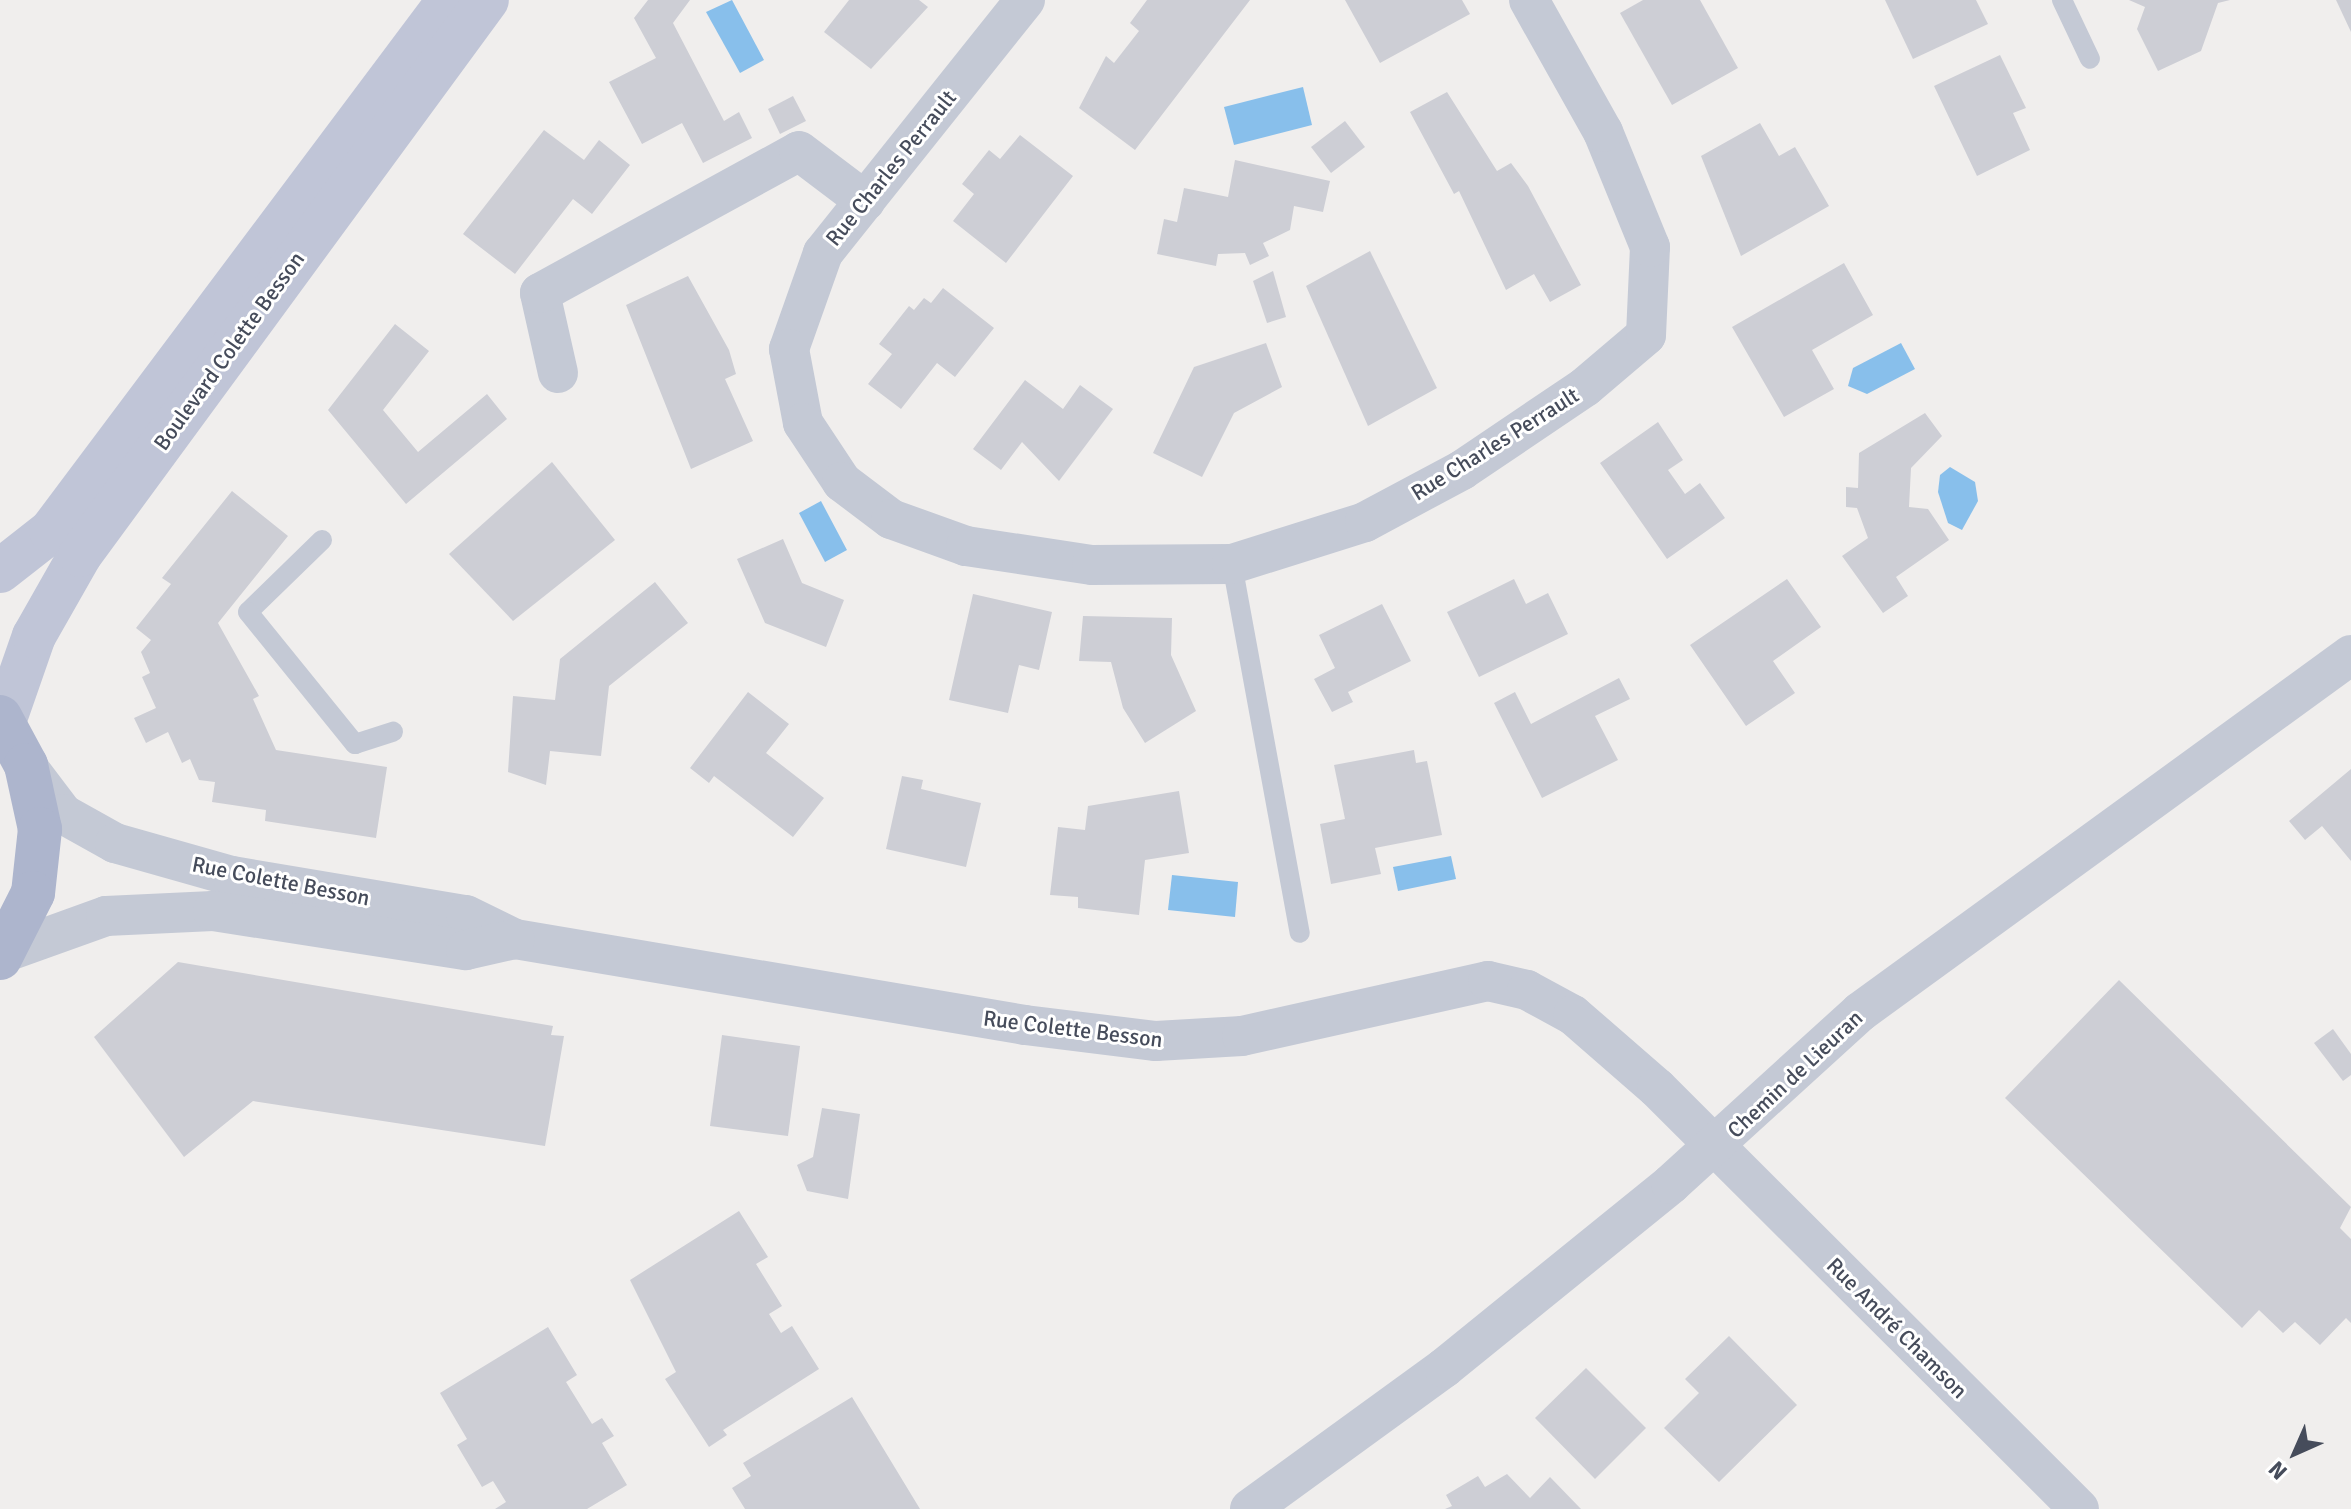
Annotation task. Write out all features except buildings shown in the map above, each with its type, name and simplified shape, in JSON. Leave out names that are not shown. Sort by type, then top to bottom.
[{"type":"main road","name":"Boulevard Colette Besson","points":[[0,571],[51,531],[449,0]]},
{"type":"main road","name":"Boulevard Colette Besson","points":[[2,719],[34,636],[80,555],[487,0]]},
{"type":"main road","points":[[2,719],[26,765],[40,829],[33,893],[3,955]]},
{"type":"street","name":"Rue Charles Perrault","points":[[1025,0],[823,253],[789,349],[803,423],[842,482],[891,519],[966,546],[1092,565],[1232,564],[1365,522],[1462,470],[1585,387],[1646,335],[1650,247],[1603,132],[1529,0]]},
{"type":"street","points":[[558,373],[540,293],[799,151],[865,201]]},
{"type":"street","name":"Chemin de Lieuran","points":[[1250,1509],[1444,1368],[1713,1149],[1860,1012],[2351,655]]},
{"type":"street","name":"Rue Colette Besson","points":[[26,765],[63,814],[115,843],[232,876],[466,915],[515,939],[1156,1041],[1242,1036],[1488,981],[1527,990],[1573,1015],[1713,1149]]},
{"type":"street","name":"Rue Colette Besson","points":[[3,955],[106,916],[213,911],[466,950],[515,939]]},
{"type":"street","name":"Rue André Chamson","points":[[1713,1149],[2079,1509]]},
{"type":"lane","points":[[2062,0],[2090,59]]},
{"type":"lane","points":[[322,540],[248,612],[355,744],[393,732]]},
{"type":"lane","points":[[1232,564],[1300,933]]},
{"type":"water","points":[[732,0],[764,60],[740,73],[706,12]]},
{"type":"water","points":[[1303,87],[1312,125],[1234,145],[1224,107]]},
{"type":"water","points":[[1901,343],[1915,369],[1867,394],[1848,386],[1853,368]]},
{"type":"water","points":[[1950,467],[1975,482],[1978,501],[1962,530],[1948,523],[1938,492],[1940,475]]},
{"type":"water","points":[[821,501],[847,550],[825,562],[799,513]]},
{"type":"water","points":[[1451,856],[1456,879],[1398,891],[1393,867]]},
{"type":"water","points":[[1172,875],[1238,882],[1235,917],[1168,910]]}]
